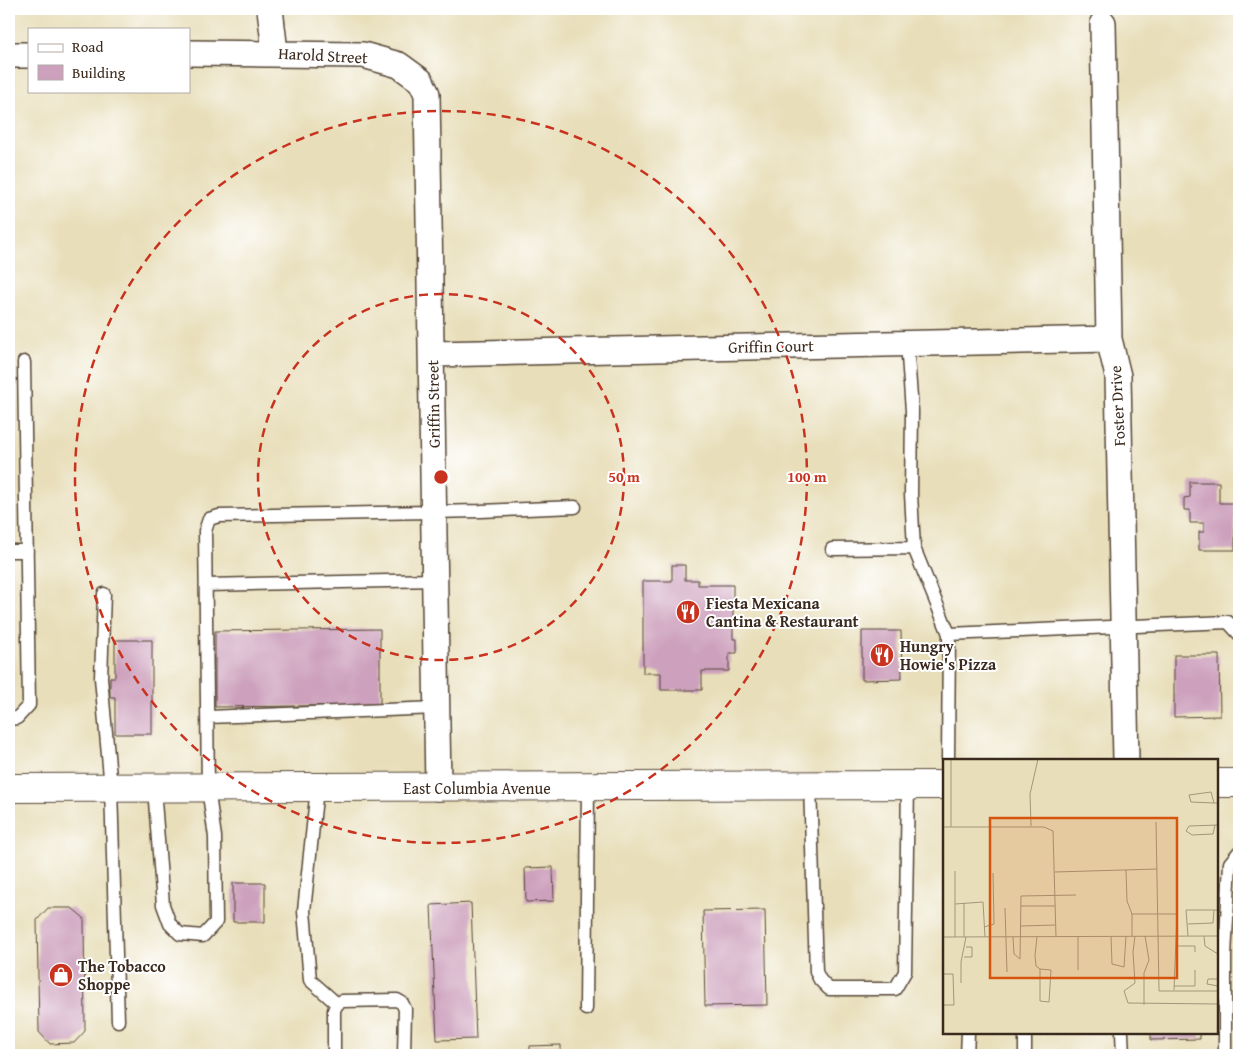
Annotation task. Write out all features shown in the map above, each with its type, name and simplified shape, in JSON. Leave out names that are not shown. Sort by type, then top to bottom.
[{"type":"main road","points":[[1218,783],[1239,783]]},
{"type":"main road","name":"East Columbia Avenue","points":[[9,788],[943,785]]},
{"type":"street","points":[[270,9],[275,52]]},
{"type":"street","name":"Foster Drive","points":[[1103,23],[1109,339],[1118,376],[1126,759]]},
{"type":"street","name":"Harold Street","points":[[190,53],[275,52],[363,55],[398,65],[421,81],[426,94],[428,109]]},
{"type":"street","points":[[9,55],[28,54]]},
{"type":"street","name":"Griffin Street","points":[[428,109],[438,788]]},
{"type":"street","name":"Griffin Court","points":[[432,354],[1109,339]]},
{"type":"lane","points":[[907,343],[912,411],[910,494],[914,548],[932,597],[949,634],[948,759]]},
{"type":"lane","points":[[9,719],[17,718],[29,705],[24,362]]},
{"type":"lane","points":[[154,788],[163,905],[170,924],[180,934],[203,936],[216,922],[215,837],[208,788],[205,531],[209,519],[219,516],[575,507]]},
{"type":"lane","points":[[832,550],[914,548]]},
{"type":"lane","points":[[9,552],[27,551]]},
{"type":"lane","points":[[207,585],[435,580]]},
{"type":"lane","points":[[104,594],[102,678],[111,788],[118,1021]]},
{"type":"lane","points":[[949,634],[1228,622],[1239,634]]},
{"type":"lane","points":[[208,717],[437,708]]},
{"type":"lane","points":[[810,786],[816,972],[820,980],[829,989],[895,989],[905,972],[908,785]]},
{"type":"lane","points":[[586,1008],[588,787]]},
{"type":"lane","points":[[317,788],[304,911],[310,980],[337,1004]]},
{"type":"lane","points":[[1225,1055],[1225,956],[1230,863],[1239,852]]},
{"type":"lane","points":[[334,1055],[334,1010],[337,1004],[342,1001],[397,1000],[402,1003],[404,1009],[404,1055]]},
{"type":"lane","points":[[968,1034],[968,1055]]},
{"type":"lane","points":[[1025,1034],[1025,1055]]},
{"type":"lane","points":[[1122,1034],[1123,1055]]},
{"type":"building","points":[[1190,482],[1219,482],[1219,503],[1235,503],[1235,550],[1199,550],[1199,532],[1204,532],[1204,523],[1190,523],[1190,510],[1184,510],[1184,498],[1190,497]]},
{"type":"building","name":"Fiesta Mexicana Cantina & Restaurant","points":[[672,565],[685,565],[685,580],[698,580],[698,585],[733,585],[733,639],[737,639],[737,653],[729,653],[729,671],[702,671],[702,690],[661,690],[661,673],[643,673],[643,581],[672,581]]},
{"type":"building","points":[[380,629],[380,705],[215,707],[215,631]]},
{"type":"building","name":"Hungry Howie's Pizza","points":[[862,631],[901,631],[902,679],[862,680]]},
{"type":"building","points":[[115,640],[152,640],[152,734],[115,734],[115,697],[110,697],[110,677],[115,677]]},
{"type":"building","points":[[1174,655],[1219,655],[1220,716],[1174,717]]},
{"type":"building","points":[[553,867],[554,901],[526,902],[525,868]]},
{"type":"building","points":[[233,883],[265,883],[265,922],[233,922]]},
{"type":"building","points":[[471,903],[476,1039],[437,1040],[431,905]]},
{"type":"building","name":"The Tobacco Shoppe","points":[[48,908],[72,908],[84,918],[85,1031],[74,1043],[50,1044],[39,1032],[37,920]]},
{"type":"building","points":[[765,910],[767,1005],[705,1006],[703,911]]},
{"type":"building","points":[[1151,1034],[1200,1034],[1200,1039],[1151,1040]]},
{"type":"building","points":[[561,1045],[561,1055],[530,1055],[530,1046]]},
{"type":"place","name":"Fiesta Mexicana Cantina & Restaurant","points":[[688,612]]},
{"type":"place","name":"Hungry Howie's Pizza","points":[[882,655]]},
{"type":"place","name":"The Tobacco Shoppe","points":[[61,975]]}]
